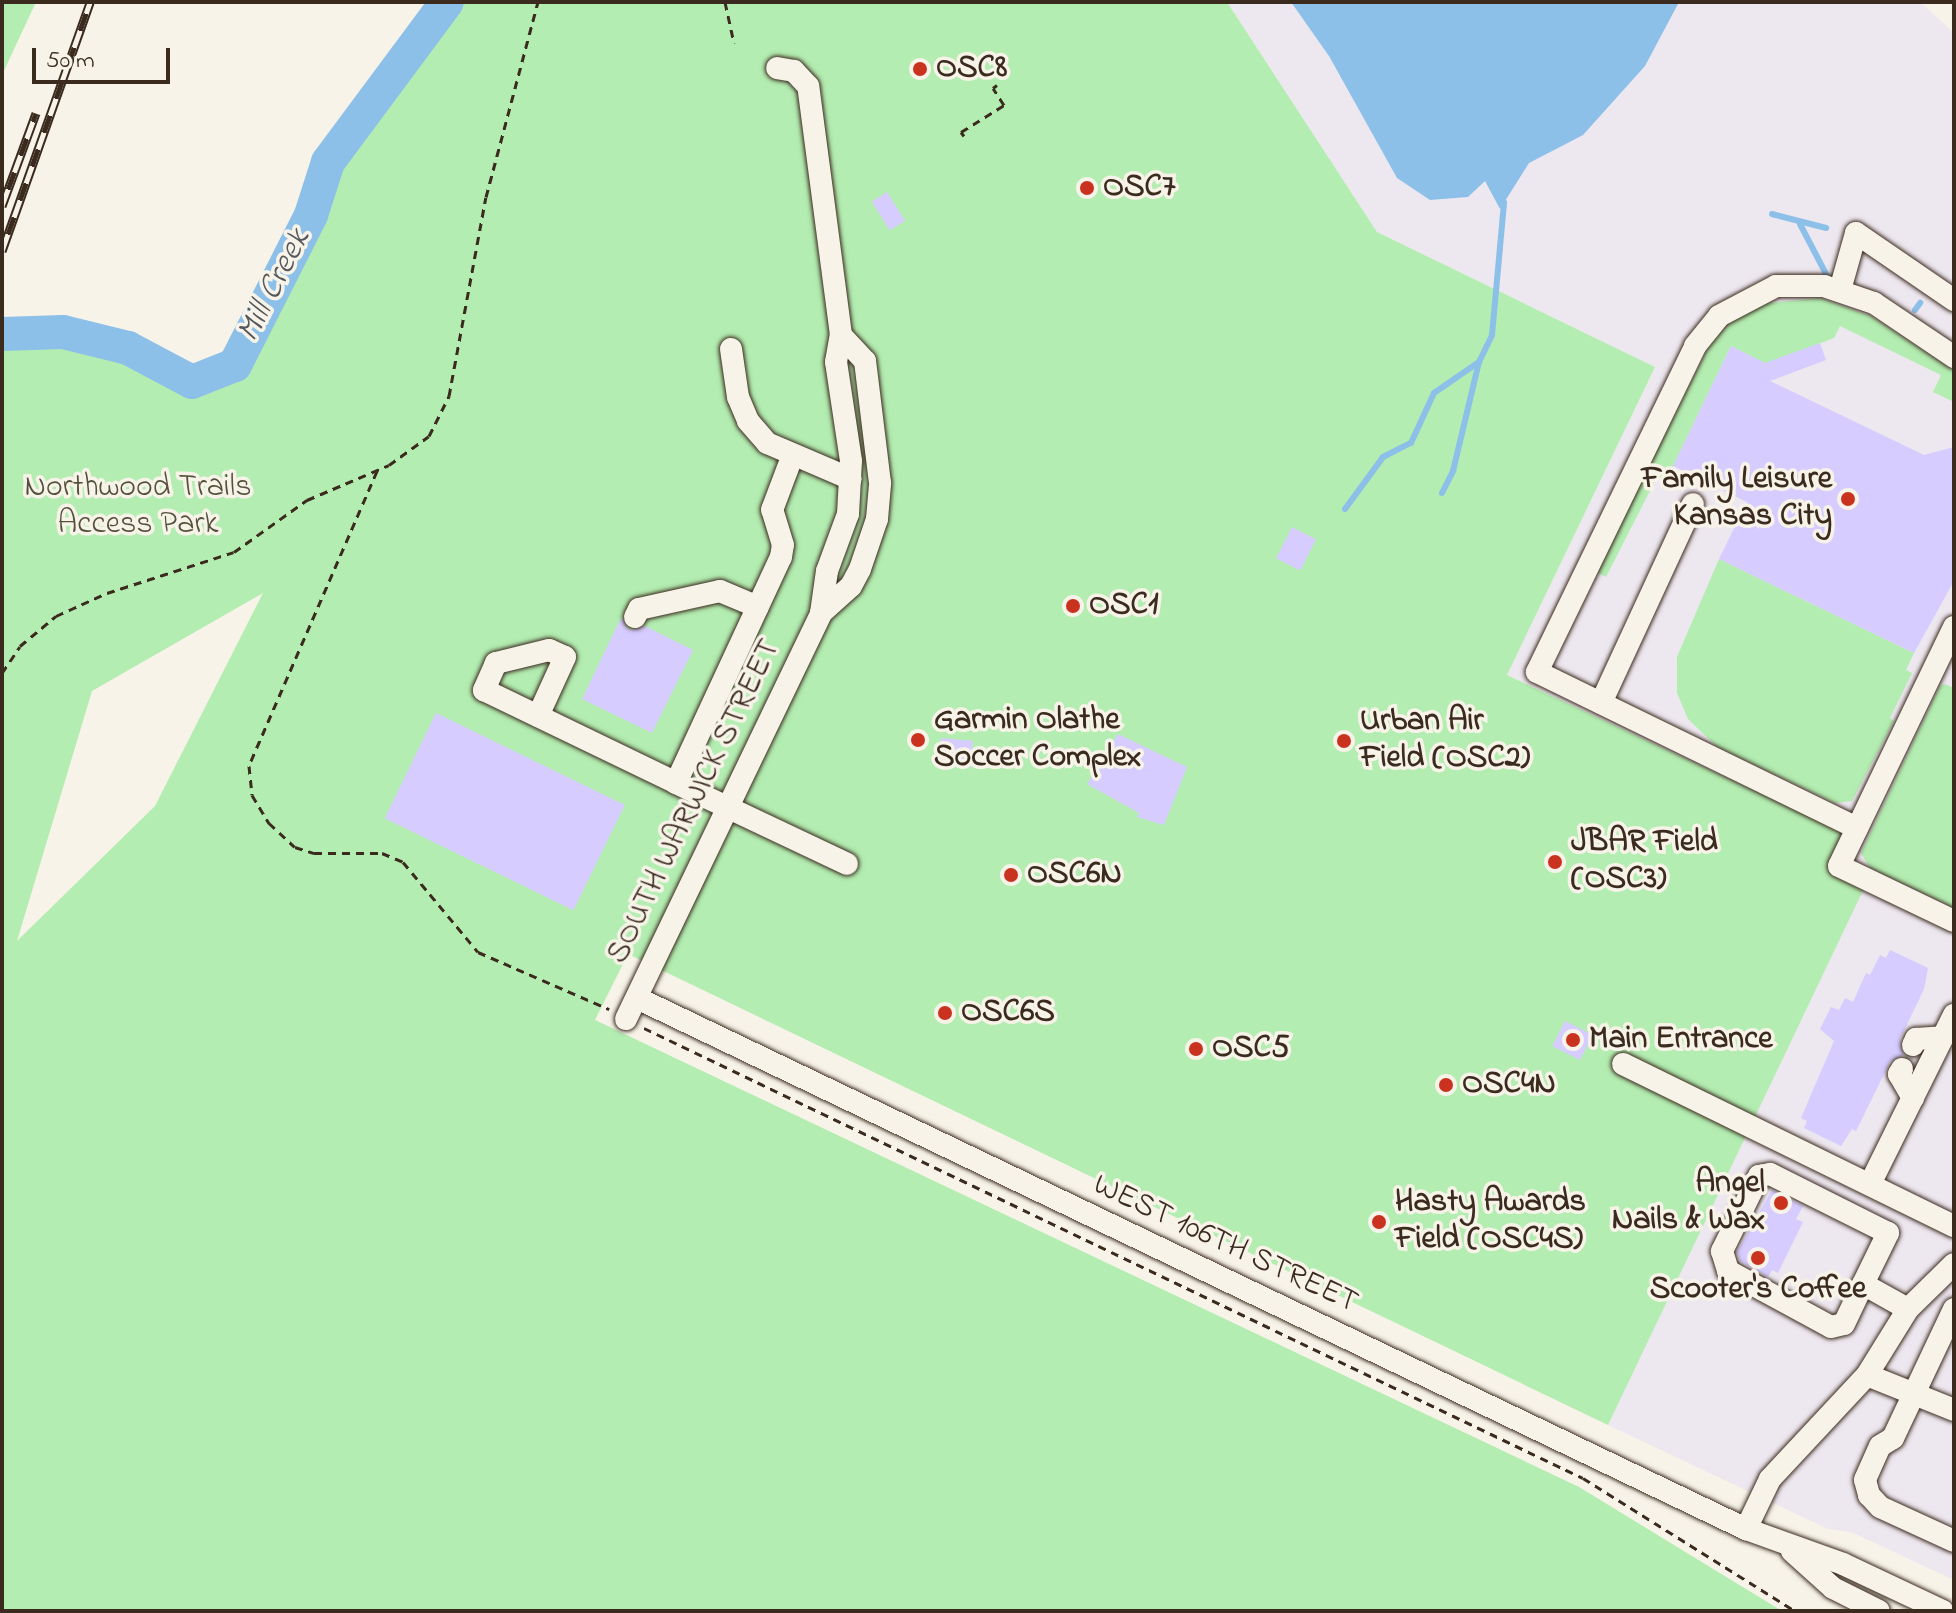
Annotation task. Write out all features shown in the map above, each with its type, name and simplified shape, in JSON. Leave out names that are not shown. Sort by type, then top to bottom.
[{"type":"street","points":[[777,68],[794,71],[808,86],[841,335]]},
{"type":"street","points":[[1840,290],[1856,233],[1954,300]]},
{"type":"street","points":[[1923,278],[1954,280]]},
{"type":"street","points":[[1857,828],[1537,672],[1695,346],[1719,316],[1753,294],[1800,283],[1840,290],[1874,303],[1954,357]]},
{"type":"street","name":"SOUTH WARWICK STREET","points":[[626,1019],[821,613],[827,571],[848,514],[851,479],[836,362],[841,335]]},
{"type":"street","name":"SOUTH WARWICK STREET","points":[[821,613],[851,586],[860,569],[877,519],[880,483],[865,361],[841,335]]},
{"type":"street","points":[[731,349],[738,397],[748,421],[767,443],[792,457],[851,479]]},
{"type":"street","points":[[676,783],[781,557],[783,545],[772,510],[792,457]]},
{"type":"street","points":[[1601,703],[1693,504]]},
{"type":"street","points":[[635,617],[639,609],[720,591],[758,607]]},
{"type":"street","points":[[1954,627],[1944,672],[1839,866],[1954,921]]},
{"type":"street","points":[[538,716],[847,864]]},
{"type":"street","name":"WEST 106TH STREET","points":[[637,998],[1746,1529],[1788,1548],[1843,1564],[1943,1611]]},
{"type":"street","points":[[1870,1184],[1954,1015]]},
{"type":"street","points":[[1913,1045],[1916,1039],[1943,1037]]},
{"type":"street","points":[[1623,1064],[1954,1226]]},
{"type":"street","points":[[1902,1069],[1899,1074],[1913,1098]]},
{"type":"street","points":[[1770,1174],[1888,1233],[1863,1284],[1839,1326],[1790,1308],[1723,1265],[1722,1251],[1756,1181],[1770,1174]]},
{"type":"street","points":[[1746,1529],[1770,1479],[1867,1375],[1908,1309],[1954,1264]]},
{"type":"street","points":[[1863,1284],[1908,1309]]},
{"type":"street","points":[[1954,1309],[1893,1438],[1880,1446],[1869,1468],[1869,1495],[1880,1507],[1954,1541]]},
{"type":"street","points":[[1867,1375],[1954,1410]]},
{"type":"street","name":"WEST 106TH STREET","points":[[1788,1548],[1833,1588],[1879,1611]]},
{"type":"path","points":[[2,673],[20,646],[56,616],[118,588],[234,552],[307,500],[389,465],[429,436],[449,396],[486,197],[538,2]]},
{"type":"path","points":[[725,2],[734,43]]},
{"type":"path","points":[[964,136],[961,132],[1004,105],[993,88],[997,85]]},
{"type":"shaded area","points":[[1227,2],[1920,2],[1954,33],[1954,1580],[1851,1532],[1828,1529],[1608,1425],[1687,1256],[1852,837],[1507,675],[1655,367],[1377,232]]},
{"type":"green space","points":[[2,2],[36,2],[2,75]]},
{"type":"green space","name":"Northwood Trails Access Park","points":[[447,2],[1227,2],[1377,232],[1655,367],[1507,675],[1853,837],[1840,866],[1868,880],[1608,1425],[628,954],[595,1020],[1579,1487],[1782,1611],[2,1611],[2,355],[6,334],[63,332],[128,348],[192,382],[235,365],[311,215],[328,162]],"holes":[[[263,593],[155,806],[17,941],[92,691]]]},
{"type":"green space","points":[[1820,298],[1871,316],[1954,371],[1954,402],[1933,392],[1941,375],[1840,326],[1834,338],[1766,364],[1731,346],[1666,481],[1657,477],[1606,577],[1596,572],[1710,344],[1733,319],[1759,304]]},
{"type":"green space","points":[[1719,559],[1914,653],[1906,670],[1912,673],[1890,718],[1894,721],[1852,801],[1835,803],[1717,747],[1688,719],[1677,693],[1677,657]]},
{"type":"green space","points":[[1945,684],[1954,688],[1954,908],[1870,868],[1861,853],[1940,686]]},
{"type":"water","points":[[1291,2],[1679,2],[1645,66],[1583,135],[1529,163],[1500,209],[1485,181],[1468,197],[1430,200],[1397,178],[1329,56]]},
{"type":"building","points":[[887,192],[905,221],[890,230],[872,202]]},
{"type":"building","name":"Family Leisure Kansas City","points":[[1820,343],[1826,360],[1770,381],[1924,455],[1954,447],[1954,581],[1914,653],[1719,559],[1747,502],[1673,466],[1731,346],[1765,363]]},
{"type":"building","points":[[1292,527],[1316,539],[1300,570],[1276,558]]},
{"type":"building","points":[[621,618],[629,630],[645,626],[693,650],[652,733],[582,699]]},
{"type":"building","points":[[436,713],[625,805],[573,910],[385,818]]},
{"type":"building","points":[[1118,734],[1187,767],[1164,825],[1137,817],[1139,813],[1087,784]]},
{"type":"building","points":[[941,738],[973,741],[971,768],[939,765]]},
{"type":"building","points":[[1890,950],[1928,968],[1924,989],[1900,1039],[1904,1055],[1890,1062],[1856,1131],[1852,1129],[1841,1146],[1804,1128],[1807,1121],[1801,1118],[1834,1041],[1820,1029],[1831,1007],[1839,1010],[1845,998],[1853,1002],[1866,973],[1870,975],[1880,955],[1886,958]]},
{"type":"building","name":"Main Entrance","points":[[1565,1021],[1593,1035],[1580,1060],[1552,1046]]},
{"type":"building","points":[[1772,1190],[1803,1206],[1796,1219],[1803,1222],[1778,1273],[1772,1270],[1768,1277],[1740,1261],[1737,1252]]},
{"type":"waterway","name":"Mill Creek","points":[[2,334],[63,332],[128,348],[192,382],[235,365],[311,215],[328,162],[447,2]]},
{"type":"waterway","points":[[1442,493],[1453,471],[1479,362],[1492,335],[1504,203]]},
{"type":"waterway","points":[[1772,214],[1826,228]]},
{"type":"waterway","points":[[1800,224],[1826,274]]},
{"type":"waterway","points":[[1915,310],[1920,303]]},
{"type":"waterway","points":[[1345,509],[1383,457],[1411,443],[1434,393],[1479,362]]},
{"type":"railway","points":[[2,251],[90,2]]},
{"type":"railway","points":[[2,206],[36,113]]},
{"type":"place","name":"OSC8","points":[[920,69]]},
{"type":"place","name":"OSC7","points":[[1087,188]]},
{"type":"place","name":"Family Leisure Kansas City","points":[[1848,499]]},
{"type":"place","name":"OSC1","points":[[1073,606]]},
{"type":"place","name":"Garmin Olathe Soccer Complex","points":[[918,740]]},
{"type":"place","name":"Urban Air Field (OSC2)","points":[[1344,741]]},
{"type":"place","name":"JBAR Field (OSC3)","points":[[1555,862]]},
{"type":"place","name":"OSC6N","points":[[1011,875]]},
{"type":"place","name":"OSC6S","points":[[945,1013]]},
{"type":"place","name":"Main Entrance","points":[[1573,1040]]},
{"type":"place","name":"OSC5","points":[[1196,1049]]},
{"type":"place","name":"OSC4N","points":[[1446,1085]]},
{"type":"place","name":"Angel Nails & Wax","points":[[1781,1203]]},
{"type":"place","name":"Hasty Awards Field (OSC4S)","points":[[1379,1222]]},
{"type":"place","name":"Scooter's Coffee","points":[[1758,1258]]}]
